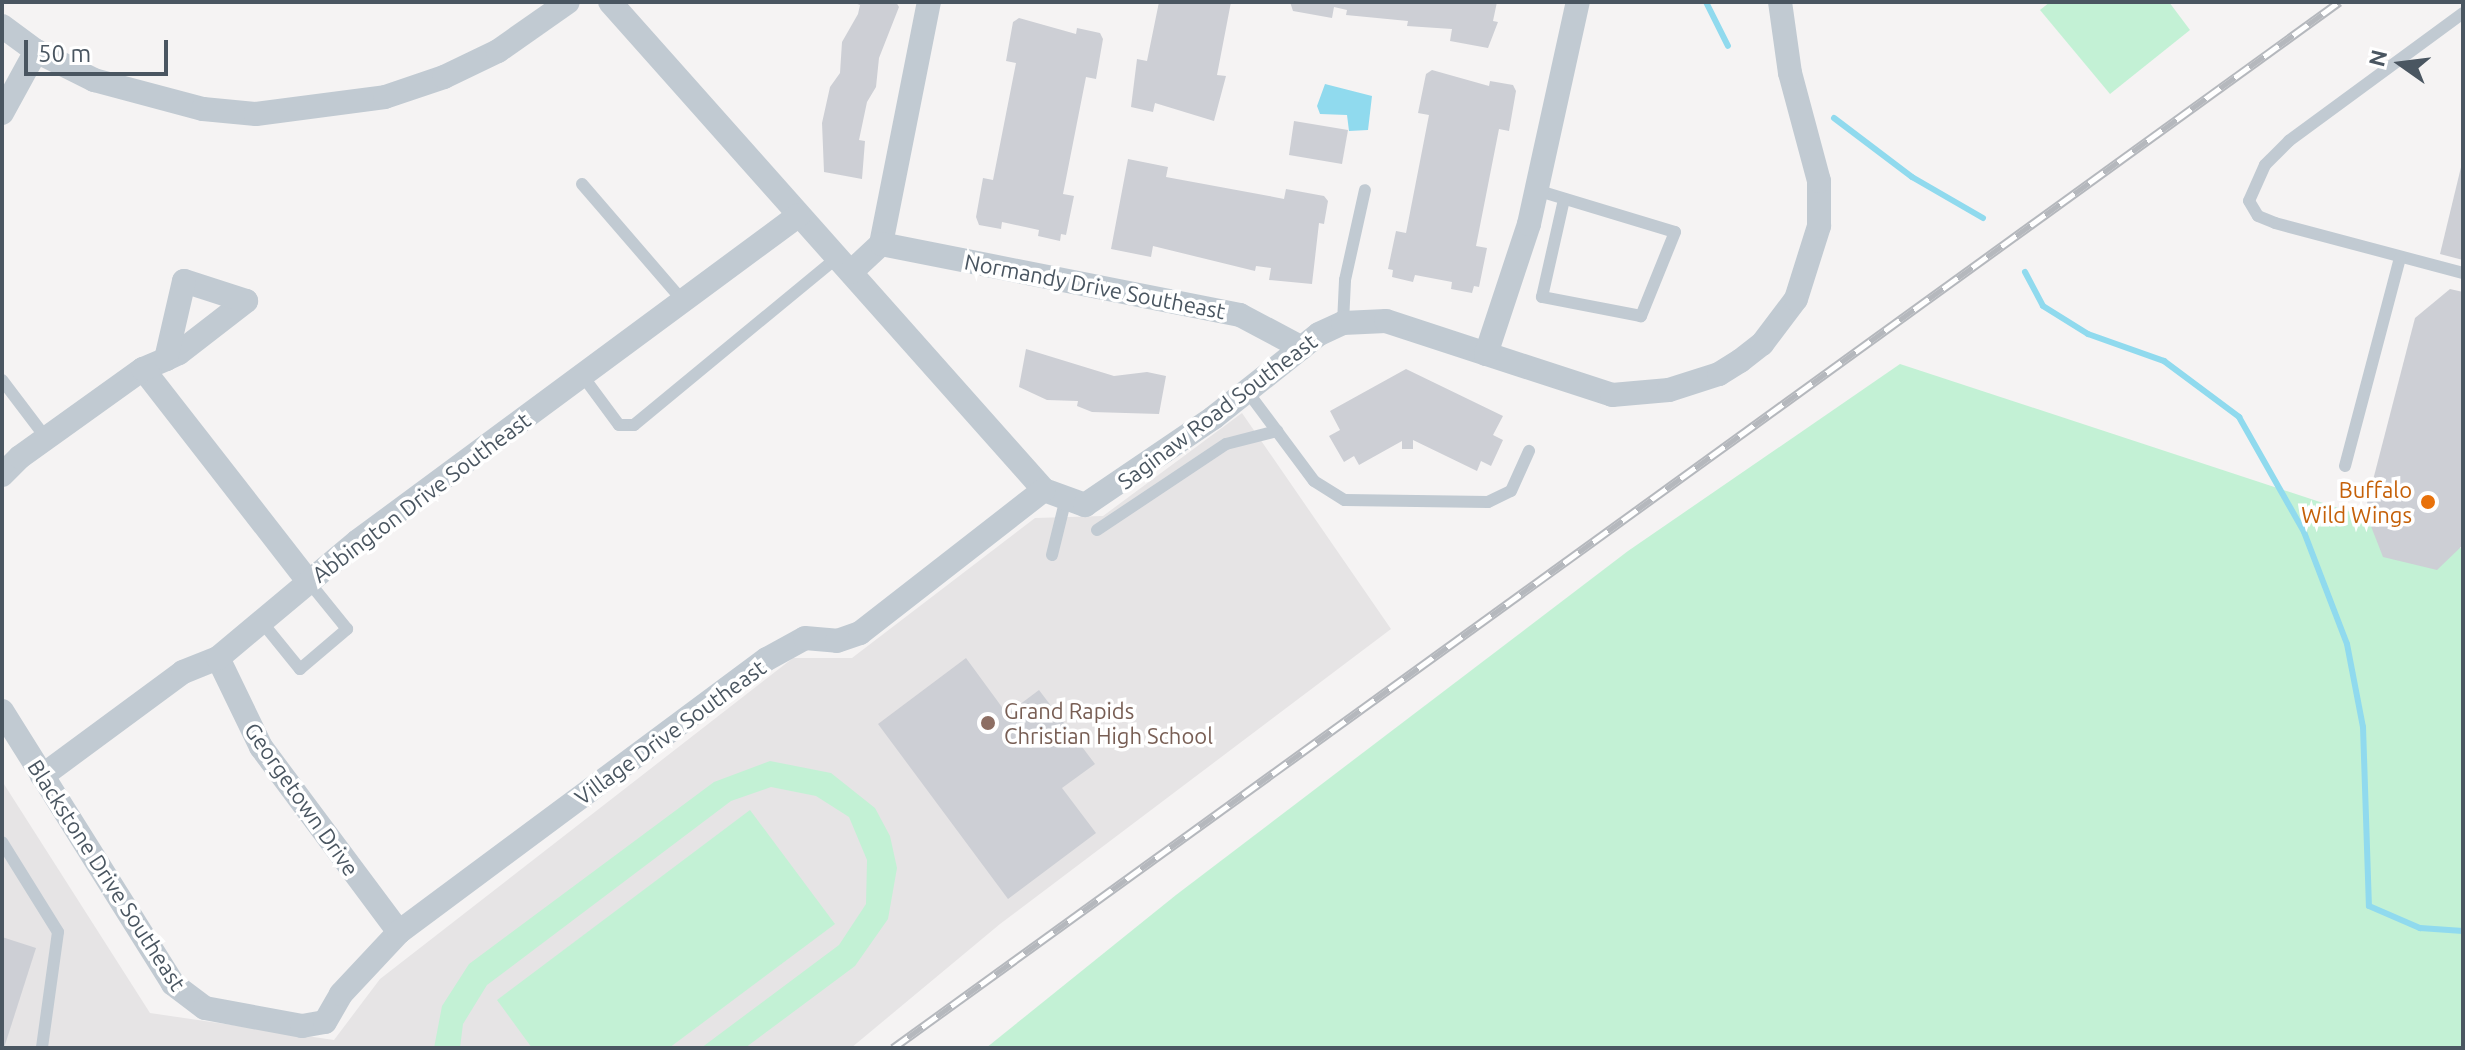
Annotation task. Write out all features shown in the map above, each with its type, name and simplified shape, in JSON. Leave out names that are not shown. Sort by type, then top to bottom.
[{"type":"street","points":[[2,26],[36,51],[94,80],[147,96],[203,109],[297,112],[385,97],[444,77],[498,51],[568,2]]},
{"type":"street","points":[[610,2],[1054,496]]},
{"type":"street","points":[[845,265],[881,244],[929,2]]},
{"type":"street","points":[[1486,354],[1536,190],[1578,2]]},
{"type":"street","name":"Saginaw Road Southeast","points":[[1054,496],[1085,505],[1102,497],[1302,348],[1343,323],[1386,321],[1590,392],[1634,395],[1710,378],[1762,344],[1807,276],[1821,204],[1809,134],[1790,73],[1780,2]]},
{"type":"street","points":[[2,113],[36,51]]},
{"type":"street","name":"Abbington Drive Southeast","points":[[42,776],[183,672],[218,658],[309,582],[799,215]]},
{"type":"street","name":"Normandy Drive Southeast","points":[[881,244],[1240,315],[1302,348]]},
{"type":"street","points":[[2,475],[46,438],[143,369],[166,359]]},
{"type":"street","points":[[143,369],[309,582]]},
{"type":"street","name":"Village Drive Southeast","points":[[325,1022],[350,983],[399,932],[767,659],[805,638],[837,641],[860,633],[1054,496]]},
{"type":"street","name":"Georgetown Drive","points":[[218,658],[261,747],[399,932]]},
{"type":"street","name":"Blackstone Drive Southeast","points":[[2,711],[173,984],[205,1008],[302,1026],[325,1022]]},
{"type":"lane","points":[[2463,13],[2289,141],[2253,183],[2249,201],[2258,216],[2400,258],[2463,273]]},
{"type":"lane","points":[[582,184],[683,301]]},
{"type":"lane","points":[[1343,323],[1345,280],[1365,190]]},
{"type":"lane","points":[[1536,190],[1675,232],[1641,316],[1542,297],[1564,199]]},
{"type":"lane","points":[[2345,466],[2400,258]]},
{"type":"lane","points":[[582,375],[619,425],[634,425],[845,265]]},
{"type":"lane","points":[[2,380],[46,438]]},
{"type":"lane","points":[[1247,391],[1314,481],[1345,500],[1488,502],[1511,491],[1529,451]]},
{"type":"lane","points":[[1097,530],[1226,444],[1277,431]]},
{"type":"lane","points":[[1052,555],[1054,496]]},
{"type":"lane","points":[[261,621],[300,669],[347,629],[309,582]]},
{"type":"lane","points":[[2,842],[58,932],[42,1048]]},
{"type":"shaded area","name":"Grand Rapids Christian High School","points":[[1242,413],[1391,629],[1000,924],[851,1048],[2,1048],[2,781],[150,1013],[334,1040],[380,979],[793,658],[852,658],[1035,518],[1103,516]]},
{"type":"green space","points":[[2050,2],[2169,2],[2190,30],[2110,94],[2040,10]]},
{"type":"green space","points":[[1900,364],[2463,549],[2463,1048],[986,1048],[1176,895],[1628,551]]},
{"type":"green space","points":[[770,761],[831,773],[875,808],[890,836],[897,868],[888,919],[855,966],[745,1048],[701,1048],[839,945],[866,904],[867,860],[849,817],[816,796],[771,787],[731,801],[487,985],[463,1024],[460,1048],[434,1048],[442,1006],[469,964],[714,782]]},
{"type":"green space","points":[[750,810],[835,924],[669,1048],[532,1048],[497,1000]]},
{"type":"water","points":[[1325,84],[1372,96],[1368,130],[1349,131],[1347,115],[1320,114],[1317,106]]},
{"type":"building","points":[[852,2],[896,2],[899,7],[879,58],[876,87],[867,102],[859,140],[865,141],[862,179],[824,172],[822,123],[830,87],[840,73],[842,42],[858,14],[860,5]]},
{"type":"building","points":[[1159,2],[1231,2],[1217,75],[1226,76],[1214,121],[1155,103],[1153,112],[1131,107],[1137,59],[1147,61]]},
{"type":"building","points":[[1290,2],[1497,2],[1493,21],[1498,22],[1488,48],[1450,41],[1452,29],[1407,26],[1408,21],[1346,15],[1347,10],[1334,7],[1332,18],[1293,11]]},
{"type":"building","points":[[1019,18],[1076,34],[1077,28],[1100,33],[1103,39],[1096,79],[1086,77],[1063,194],[1074,196],[1066,235],[1061,234],[1060,241],[1038,236],[1039,230],[1002,222],[1001,229],[979,225],[976,217],[983,178],[993,180],[1016,63],[1006,61],[1013,22]]},
{"type":"building","points":[[1432,70],[1489,86],[1490,81],[1513,85],[1516,91],[1509,131],[1499,129],[1476,246],[1487,248],[1479,287],[1474,286],[1472,293],[1451,289],[1452,282],[1415,275],[1413,282],[1392,277],[1393,270],[1388,269],[1396,231],[1406,233],[1429,115],[1418,113],[1426,74]]},
{"type":"building","points":[[1294,121],[1348,130],[1342,164],[1289,155]]},
{"type":"building","points":[[1128,159],[1168,167],[1166,177],[1284,199],[1286,189],[1324,196],[1328,201],[1324,224],[1319,223],[1312,284],[1269,280],[1271,268],[1256,266],[1255,271],[1153,246],[1151,257],[1111,249]]},
{"type":"building","points":[[2463,164],[2463,260],[2440,254]]},
{"type":"building","points":[[2450,289],[2463,292],[2463,545],[2437,570],[2383,557],[2365,511],[2415,318]]},
{"type":"building","points":[[1026,349],[1114,376],[1147,372],[1166,376],[1159,414],[1092,412],[1077,406],[1078,401],[1047,400],[1019,387]]},
{"type":"building","points":[[1406,369],[1503,416],[1493,435],[1503,440],[1491,466],[1481,461],[1477,471],[1413,440],[1413,449],[1402,449],[1402,441],[1359,465],[1354,456],[1344,462],[1329,436],[1340,430],[1330,411]]},
{"type":"building","points":[[966,658],[1007,714],[1039,690],[1095,764],[1062,788],[1096,833],[1008,899],[878,724]]},
{"type":"building","points":[[2,937],[36,948],[4,1048],[2,1048]]},
{"type":"waterway","points":[[1706,2],[1728,46]]},
{"type":"waterway","points":[[1834,118],[1912,177],[1983,218]]},
{"type":"waterway","points":[[2025,272],[2043,306],[2088,334],[2164,361],[2239,417],[2304,532],[2347,644],[2363,727],[2369,906],[2420,928],[2463,931]]},
{"type":"railway","points":[[893,1048],[2339,2]]},
{"type":"place","name":"Buffalo Wild Wings","points":[[2428,502]]},
{"type":"place","name":"Grand Rapids Christian High School","points":[[988,723]]}]
